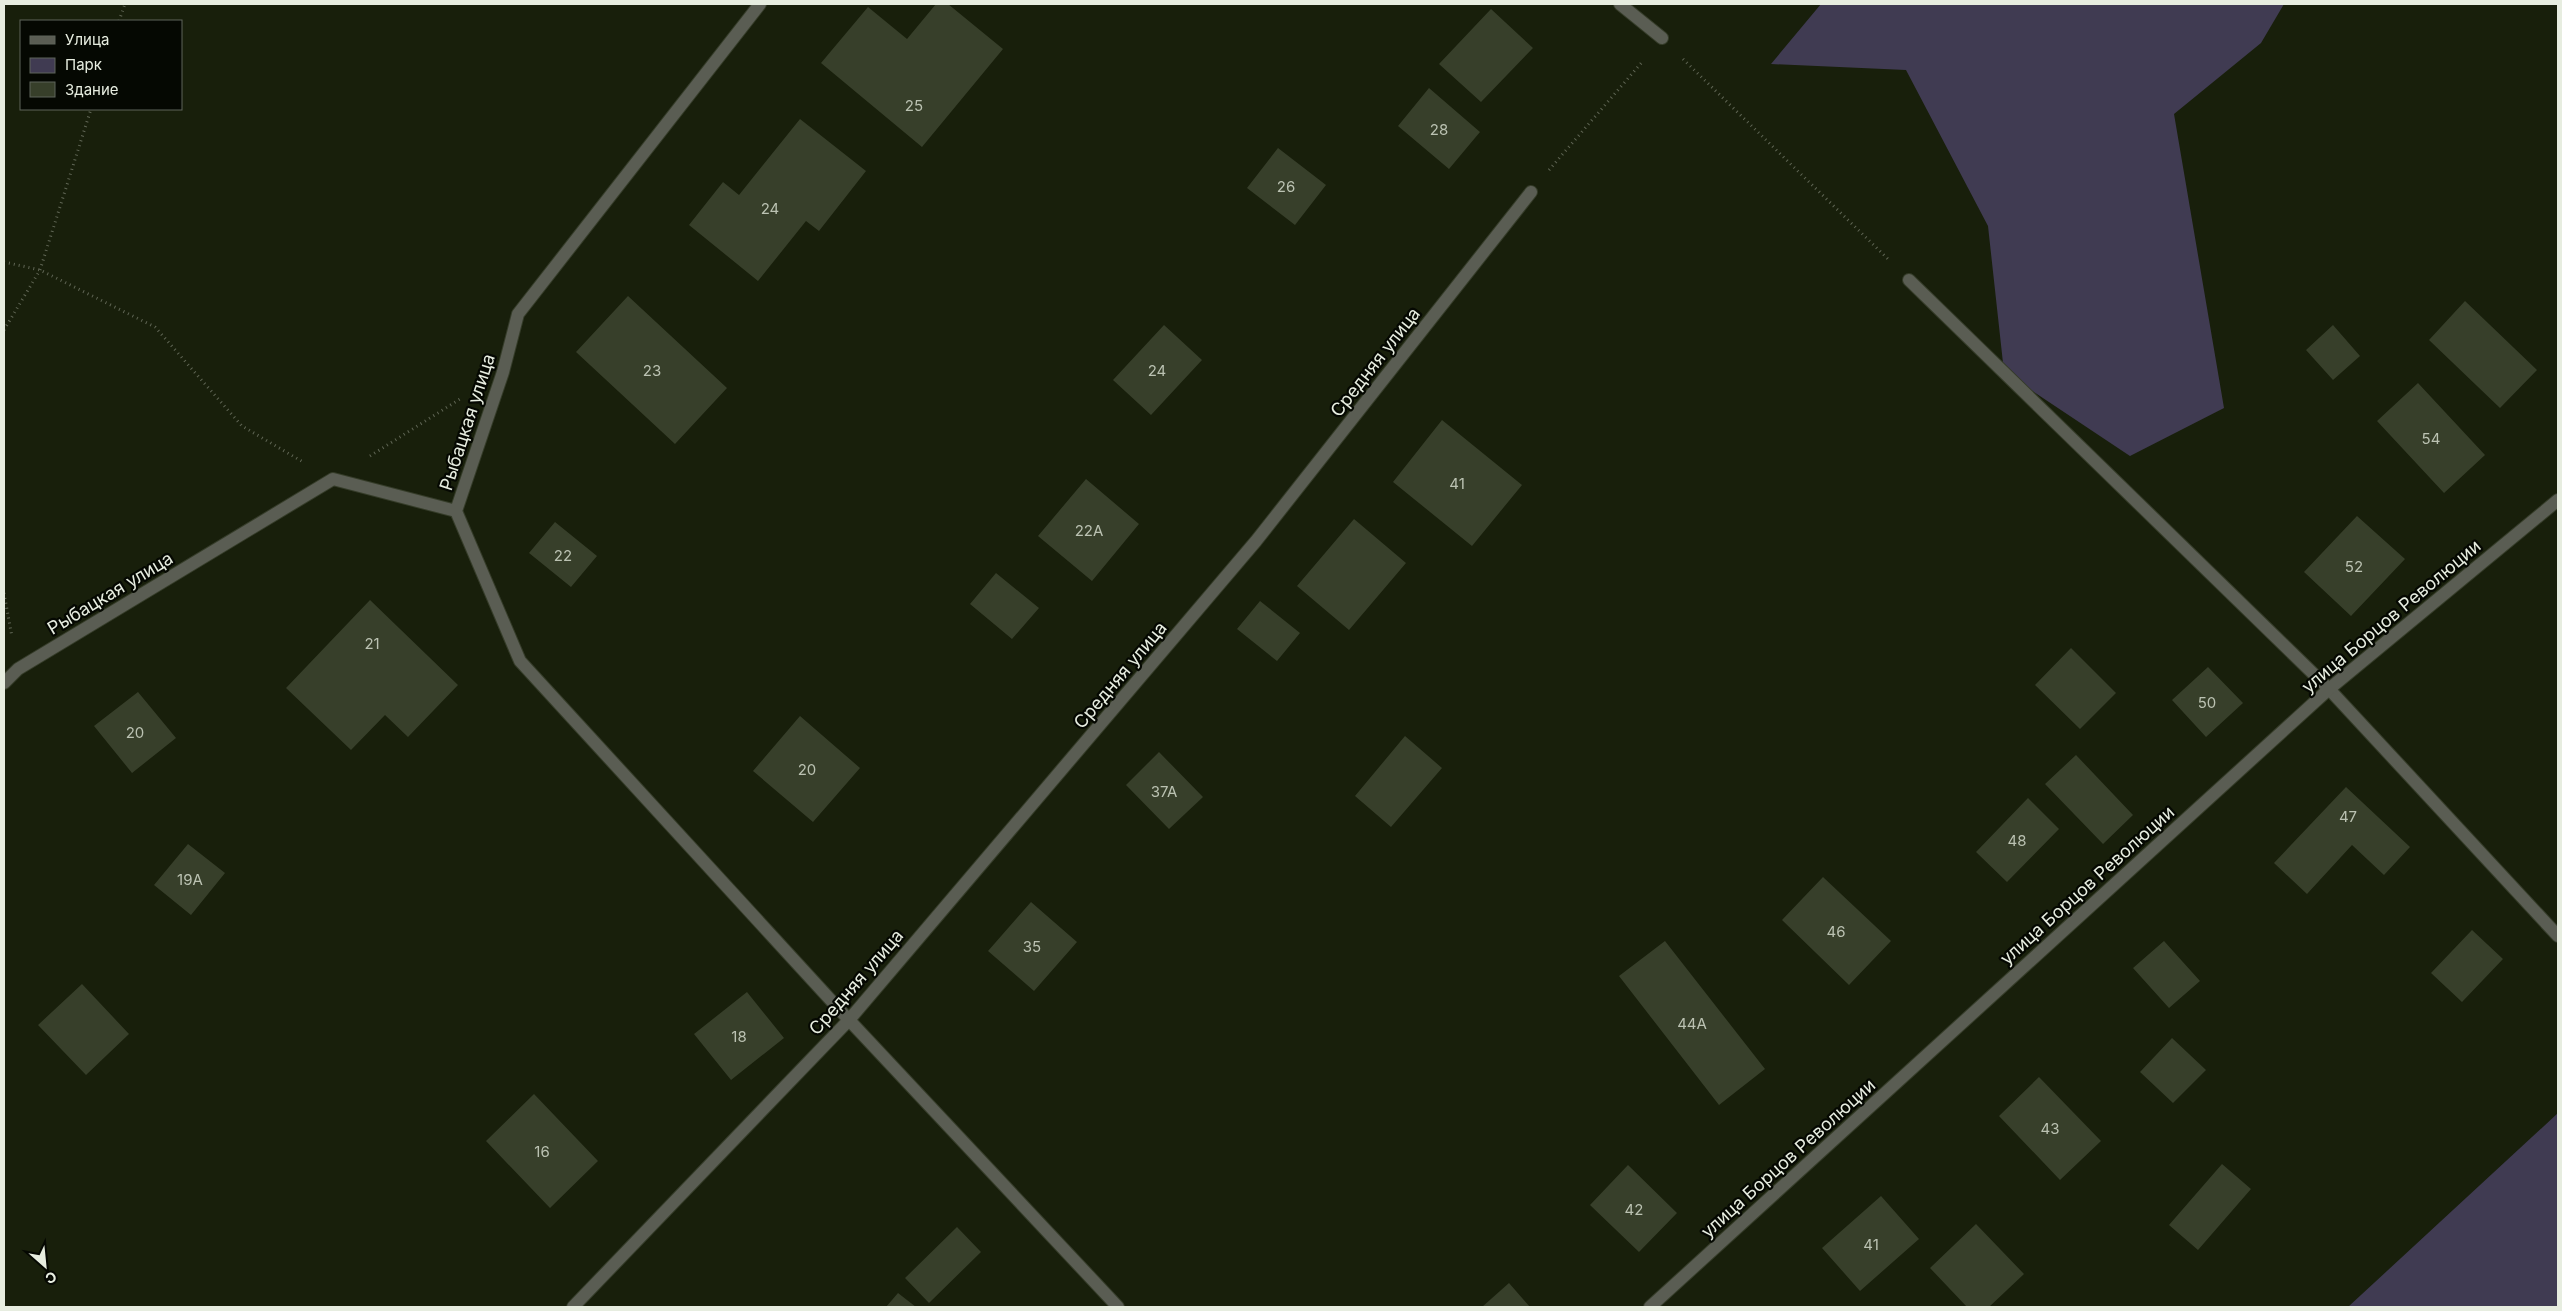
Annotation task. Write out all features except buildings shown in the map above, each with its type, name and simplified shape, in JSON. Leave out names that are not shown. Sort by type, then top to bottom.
[{"type":"street","name":"Рыбацкая улица","points":[[4,683],[18,668],[333,479],[456,511],[503,372],[518,314],[760,4]]},
{"type":"street","points":[[1620,4],[1662,38]]},
{"type":"street","name":"Средняя улица","points":[[573,1307],[849,1020],[1256,541],[1531,192]]},
{"type":"street","points":[[1910,280],[2329,689],[2558,936]]},
{"type":"street","name":"улица Борцов Революции","points":[[1650,1307],[2329,689],[2558,500]]},
{"type":"street","points":[[456,511],[520,661],[849,1020],[1118,1307]]},
{"type":"path","points":[[119,20],[125,4]]},
{"type":"path","points":[[1531,192],[1662,38],[1910,280]]},
{"type":"path","points":[[4,330],[40,270],[92,110]]},
{"type":"path","points":[[4,262],[40,270],[155,327],[242,426],[333,479],[503,372]]},
{"type":"path","points":[[4,593],[18,668]]},
{"type":"green space","points":[[1821,4],[2284,4],[2261,43],[2174,114],[2224,408],[2130,456],[2004,372],[1988,226],[1906,70],[1771,64]]},
{"type":"green space","points":[[2558,1113],[2558,1307],[2348,1307]]}]
